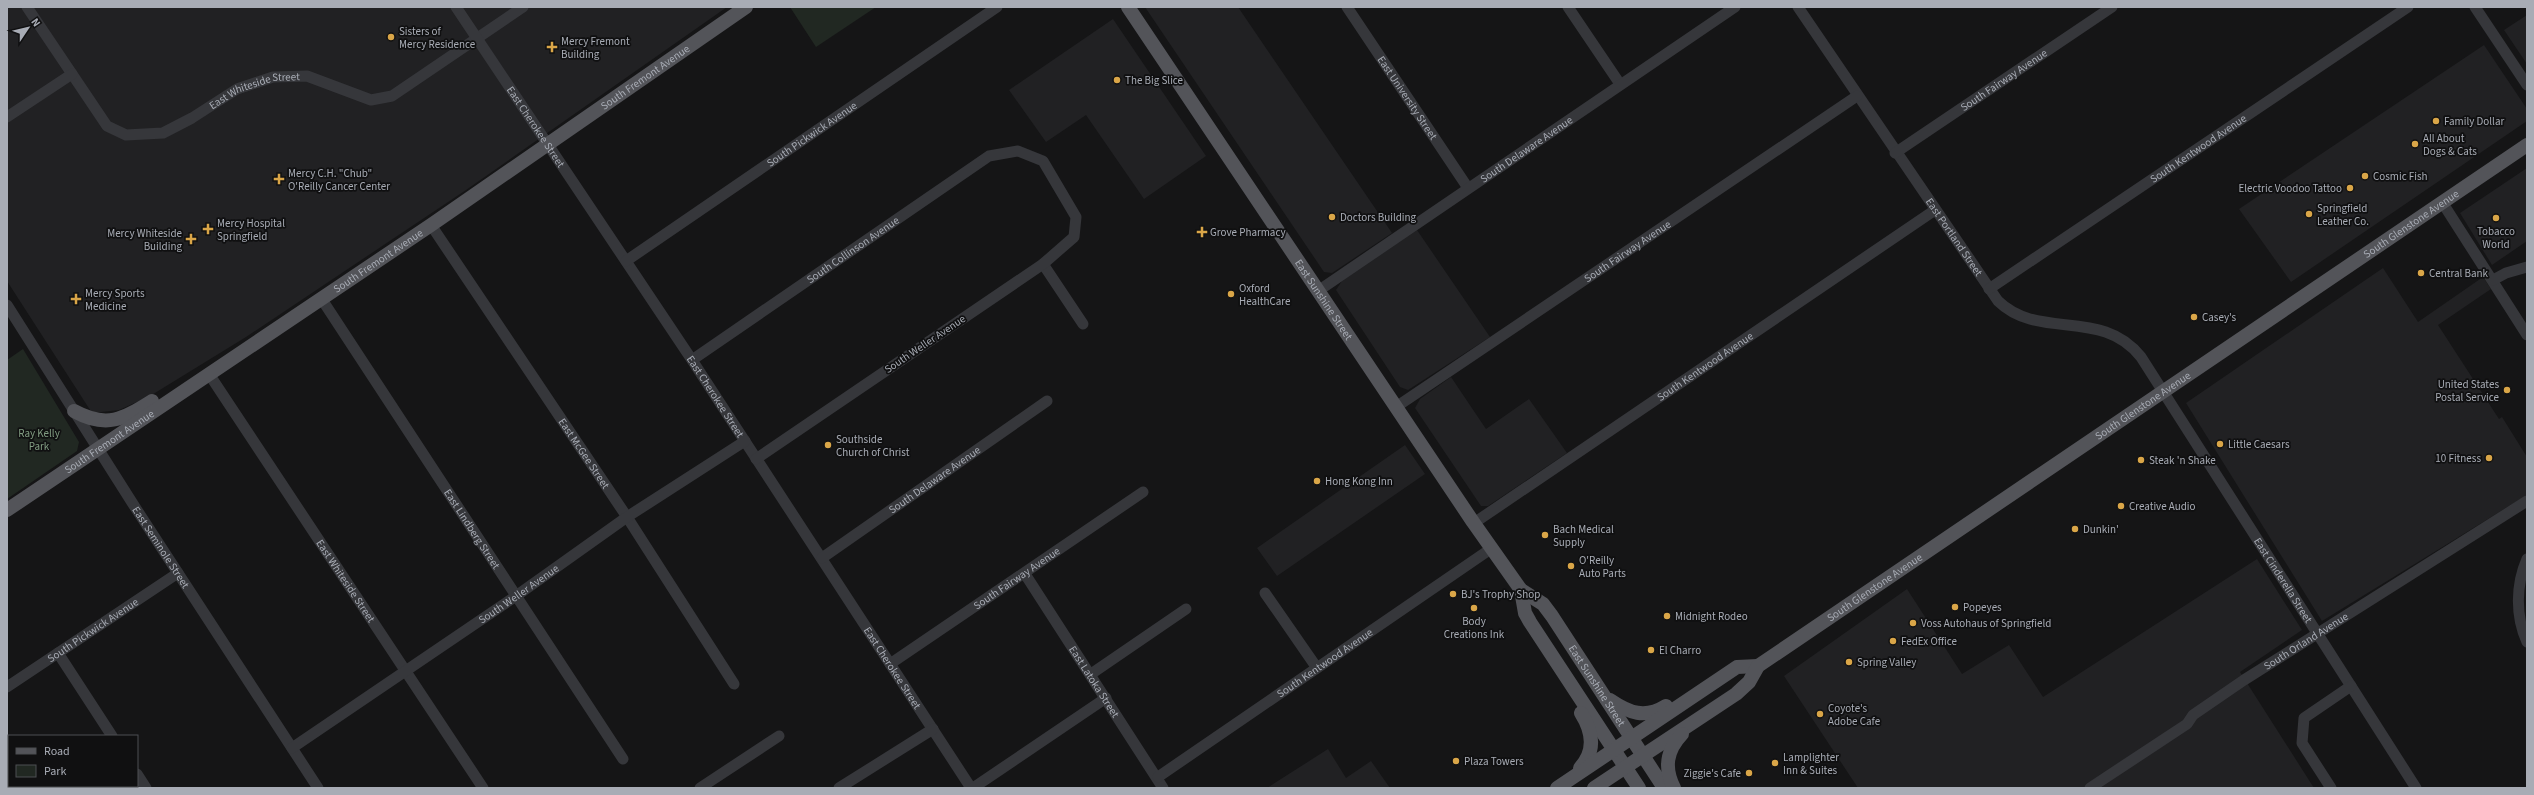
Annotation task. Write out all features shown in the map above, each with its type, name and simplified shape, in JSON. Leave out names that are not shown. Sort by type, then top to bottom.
[{"type":"main road","name":"South Fremont Avenue","points":[[7,510],[431,225],[746,7]]},
{"type":"main road","name":"East Sunshine Street","points":[[1128,7],[1474,523],[1521,590],[1543,604],[1552,616],[1664,788]]},
{"type":"main road","name":"South Glenstone Avenue","points":[[1594,788],[1736,694],[1749,682],[1758,666],[2527,145]]},
{"type":"main road","points":[[74,412],[96,420],[113,421],[129,415],[175,389],[191,386]]},
{"type":"main road","name":"East Sunshine Street","points":[[1521,590],[1525,613],[1530,622],[1639,788]]},
{"type":"main road","points":[[1530,622],[1538,646],[1590,730],[1592,739],[1589,757],[1571,778]]},
{"type":"main road","points":[[1557,788],[1737,667],[1758,666]]},
{"type":"main road","points":[[1604,695],[1629,712],[1650,714],[1664,708],[1713,675],[1727,674]]},
{"type":"main road","points":[[1674,788],[1668,772],[1669,754],[1677,739],[1693,722]]},
{"type":"street","name":"East Whiteside Street","points":[[27,7],[107,126],[126,135],[163,133],[192,118],[237,89],[274,77],[306,76],[371,100],[392,96],[523,7]]},
{"type":"street","name":"East Cherokee Street","points":[[456,7],[692,360],[972,788]]},
{"type":"street","name":"South Pickwick Avenue","points":[[626,261],[997,7]]},
{"type":"street","name":"East University Street","points":[[1347,7],[1468,188]]},
{"type":"street","points":[[1568,7],[1620,84]]},
{"type":"street","name":"South Delaware Avenue","points":[[1318,291],[1735,7]]},
{"type":"street","name":"East Portland Street","points":[[1798,7],[1895,152],[1989,289],[2003,306],[2026,318],[2044,323],[2092,327],[2120,338],[2135,349],[2164,391]]},
{"type":"street","name":"South Fairway Avenue","points":[[1895,152],[2112,7]]},
{"type":"street","name":"South Kentwood Avenue","points":[[1989,289],[2408,7]]},
{"type":"street","points":[[2475,7],[2527,85]]},
{"type":"street","points":[[7,118],[72,74]]},
{"type":"street","name":"South Fairway Avenue","points":[[1396,407],[1858,96]]},
{"type":"street","name":"South Collinson Avenue","points":[[692,360],[989,156],[1018,151],[1043,161],[1076,217]]},
{"type":"street","points":[[2442,202],[2527,335]]},
{"type":"street","name":"South Kentwood Avenue","points":[[1474,523],[1935,210]]},
{"type":"street","name":"South Weller Avenue","points":[[756,459],[1043,264],[1074,237],[1076,217]]},
{"type":"street","name":"East McGee Street","points":[[431,225],[627,517],[734,684]]},
{"type":"street","points":[[1043,264],[1083,324]]},
{"type":"street","points":[[2493,280],[2506,273],[2527,268]]},
{"type":"street","name":"East Lindberg Street","points":[[321,298],[623,759]]},
{"type":"street","name":"East Seminole Street","points":[[7,305],[97,449],[318,788]]},
{"type":"street","name":"East Whiteside Street","points":[[209,374],[483,788]]},
{"type":"street","name":"East Cinderella Street","points":[[2164,391],[2416,788]]},
{"type":"street","name":"South Delaware Avenue","points":[[822,558],[1047,402]]},
{"type":"street","name":"South Weller Avenue","points":[[292,748],[516,596],[627,517],[745,441]]},
{"type":"street","name":"South Fairway Avenue","points":[[890,664],[1025,574],[1143,492]]},
{"type":"street","name":"South Orland Avenue","points":[[2090,788],[2188,724],[2193,715],[2244,680],[2527,502]]},
{"type":"street","name":"South Kentwood Avenue","points":[[1158,777],[1492,548]]},
{"type":"street","points":[[2527,559],[2522,569],[2518,600],[2520,619],[2527,642]]},
{"type":"street","name":"South Pickwick Avenue","points":[[7,687],[178,573]]},
{"type":"street","name":"East Latoka Street","points":[[1025,574],[1158,777],[1163,788]]},
{"type":"street","points":[[1265,593],[1317,668]]},
{"type":"street","points":[[1091,674],[1186,609]]},
{"type":"street","points":[[58,653],[111,735]]},
{"type":"street","points":[[2331,788],[2302,742],[2304,718],[2351,686]]},
{"type":"street","points":[[972,788],[1106,698]]},
{"type":"street","points":[[839,788],[932,729]]},
{"type":"street","points":[[700,788],[779,736]]},
{"type":"street","points":[[138,776],[146,788]]},
{"type":"shaded area","name":"Mercy Hospital Springfield","points":[[7,7],[727,7],[466,190],[246,337],[150,396],[119,410],[92,413],[7,281]]},
{"type":"shaded area","points":[[1145,7],[1238,7],[1392,233],[1332,273],[1324,272]]},
{"type":"shaded area","points":[[2527,15],[2527,64],[2504,30]]},
{"type":"shaded area","points":[[1113,19],[1206,156],[1144,199],[1086,115],[1046,142],[1009,90]]},
{"type":"shaded area","points":[[2484,45],[2527,109],[2527,121],[2291,282],[2239,209]]},
{"type":"shaded area","points":[[2527,168],[2527,241],[2492,265],[2460,213]]},
{"type":"shaded area","points":[[1417,230],[1490,337],[1408,390],[1400,387],[1336,290],[1342,281]]},
{"type":"shaded area","points":[[2383,268],[2418,322],[2483,277],[2491,289],[2438,325],[2499,419],[2502,417],[2527,457],[2527,495],[2322,621],[2186,403]]},
{"type":"shaded area","points":[[1451,377],[1486,429],[1529,399],[1567,453],[1488,506],[1481,506],[1415,408],[1420,399]]},
{"type":"shaded area","points":[[1405,445],[1425,474],[1277,576],[1257,548]]},
{"type":"shaded area","points":[[2257,559],[2302,630],[2240,672],[2314,788],[1858,788],[1784,676],[1907,589],[1962,674],[2009,645],[2043,697]]},
{"type":"shaded area","points":[[1328,749],[1346,778],[1371,761],[1390,788],[1267,788]]},
{"type":"green space","points":[[790,7],[876,7],[816,47]]},
{"type":"green space","name":"Ray Kelly Park","points":[[23,349],[79,442],[77,451],[7,499],[7,360]]},
{"type":"place","name":"Sisters of Mercy Residence","points":[[391,37]]},
{"type":"place","name":"Mercy Fremont Building","points":[[552,47]]},
{"type":"place","name":"The Big Slice","points":[[1117,80]]},
{"type":"place","name":"Family Dollar","points":[[2436,121]]},
{"type":"place","name":"All About Dogs & Cats","points":[[2415,144]]},
{"type":"place","name":"Cosmic Fish","points":[[2365,176]]},
{"type":"place","name":"Mercy C.H. \"Chub\" O'Reilly Cancer Center","points":[[279,179]]},
{"type":"place","name":"Electric Voodoo Tattoo","points":[[2350,188]]},
{"type":"place","name":"Springfield Leather Co.","points":[[2309,214]]},
{"type":"place","name":"Doctors Building","points":[[1332,217]]},
{"type":"place","name":"Tobacco World","points":[[2496,218]]},
{"type":"place","name":"Mercy Hospital Springfield","points":[[208,229]]},
{"type":"place","name":"Grove Pharmacy","points":[[1202,232]]},
{"type":"place","name":"Mercy Whiteside Building","points":[[191,239]]},
{"type":"place","name":"Central Bank","points":[[2421,273]]},
{"type":"place","name":"Oxford HealthCare","points":[[1231,294]]},
{"type":"place","name":"Mercy Sports Medicine","points":[[76,299]]},
{"type":"place","name":"Casey's","points":[[2194,317]]},
{"type":"place","name":"United States Postal Service","points":[[2507,390]]},
{"type":"place","name":"Little Caesars","points":[[2220,444]]},
{"type":"place","name":"Southside Church of Christ","points":[[828,445]]},
{"type":"place","name":"10 Fitness","points":[[2489,458]]},
{"type":"place","name":"Steak 'n Shake","points":[[2141,460]]},
{"type":"place","name":"Hong Kong Inn","points":[[1317,481]]},
{"type":"place","name":"Creative Audio","points":[[2121,506]]},
{"type":"place","name":"Dunkin'","points":[[2075,529]]},
{"type":"place","name":"Bach Medical Supply","points":[[1545,535]]},
{"type":"place","name":"O'Reilly Auto Parts","points":[[1571,566]]},
{"type":"place","name":"BJ's Trophy Shop","points":[[1453,594]]},
{"type":"place","name":"Popeyes","points":[[1955,607]]},
{"type":"place","name":"Body Creations Ink","points":[[1474,608]]},
{"type":"place","name":"Midnight Rodeo","points":[[1667,616]]},
{"type":"place","name":"Voss Autohaus of Springfield","points":[[1913,623]]},
{"type":"place","name":"FedEx Office","points":[[1893,641]]},
{"type":"place","name":"El Charro","points":[[1651,650]]},
{"type":"place","name":"Spring Valley","points":[[1849,662]]},
{"type":"place","name":"Coyote's Adobe Cafe","points":[[1820,714]]},
{"type":"place","name":"Plaza Towers","points":[[1456,761]]},
{"type":"place","name":"Lamplighter Inn & Suites","points":[[1775,763]]},
{"type":"place","name":"Ziggie's Cafe","points":[[1749,773]]}]
